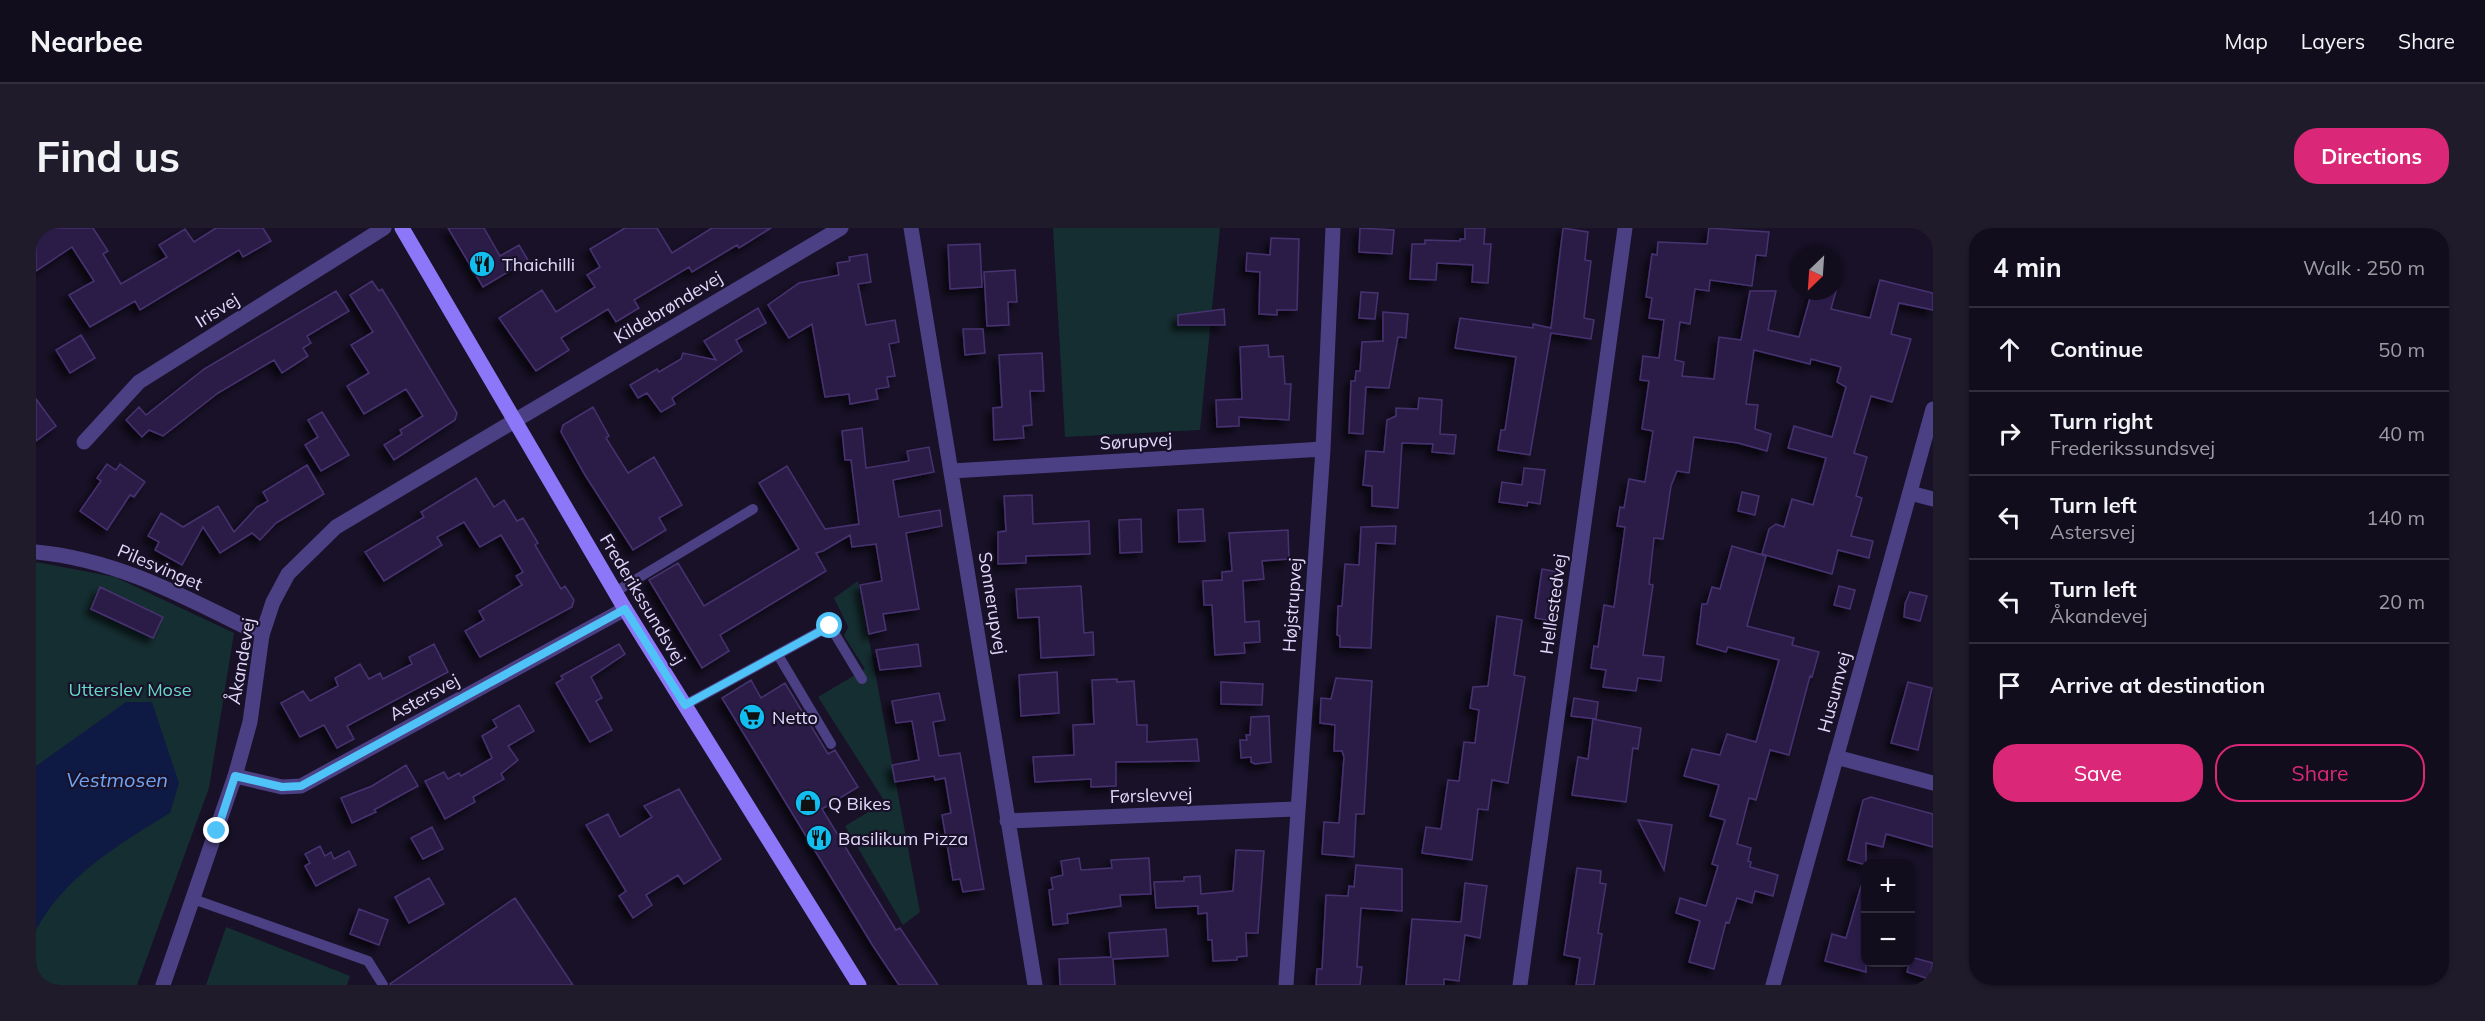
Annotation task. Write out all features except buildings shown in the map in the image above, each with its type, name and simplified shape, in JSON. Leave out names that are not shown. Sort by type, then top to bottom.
[{"type":"main road","name":"Frederikssundsvej","points":[[402,228],[625,609],[859,985]]},
{"type":"street","name":"Irisvej","points":[[84,441],[139,382],[384,228]]},
{"type":"street","name":"Kildebrøndevej","points":[[516,420],[841,228]]},
{"type":"street","name":"Sonnerupvej","points":[[911,228],[1035,985]]},
{"type":"street","name":"Højstrupvej","points":[[1286,985],[1296,809],[1323,449],[1333,228]]},
{"type":"street","name":"Hellestedvej","points":[[1520,985],[1625,228]]},
{"type":"street","name":"Husumvej","points":[[1773,985],[1933,409]]},
{"type":"street","name":"Åkandevej","points":[[163,985],[235,776],[250,722],[262,635],[273,602],[288,574],[336,527],[516,420]]},
{"type":"street","name":"Sørupvej","points":[[952,471],[1323,449]]},
{"type":"street","points":[[1910,493],[1933,499]]},
{"type":"street","name":"Pilesvinget","points":[[36,552],[66,555],[115,567],[262,635]]},
{"type":"street","name":"Astersvej","points":[[235,776],[282,787],[301,786],[625,609]]},
{"type":"street","points":[[1836,757],[1933,783]]},
{"type":"street","name":"Førslevvej","points":[[1007,821],[1296,809]]},
{"type":"lane","points":[[615,592],[753,509]]},
{"type":"lane","points":[[685,705],[830,626],[862,679]]},
{"type":"lane","points":[[778,655],[831,744]]},
{"type":"lane","points":[[193,899],[368,962],[383,985]]},
{"type":"green space","points":[[1053,228],[1220,228],[1200,430],[1065,437]]},
{"type":"green space","name":"Utterslev Mose","points":[[36,562],[115,577],[234,633],[209,788],[137,985],[36,985]]},
{"type":"green space","points":[[858,581],[920,912],[903,925],[845,826],[885,802],[818,697],[865,669],[844,636],[848,627],[834,598]]},
{"type":"green space","points":[[226,927],[350,976],[347,985],[206,985]]},
{"type":"water","name":"Vestmosen","points":[[126,702],[152,702],[179,783],[170,813],[113,849],[78,877],[62,893],[36,930],[36,766]]},
{"type":"place","name":"Thaichilli","points":[[482,264]]},
{"type":"place","name":"Netto","points":[[752,717]]},
{"type":"place","name":"Q Bikes","points":[[808,803]]},
{"type":"place","name":"Basilikum Pizza","points":[[819,838]]},
{"type":"route","points":[[217,831],[235,776],[282,787],[301,786],[625,609],[685,705],[830,626]]}]
